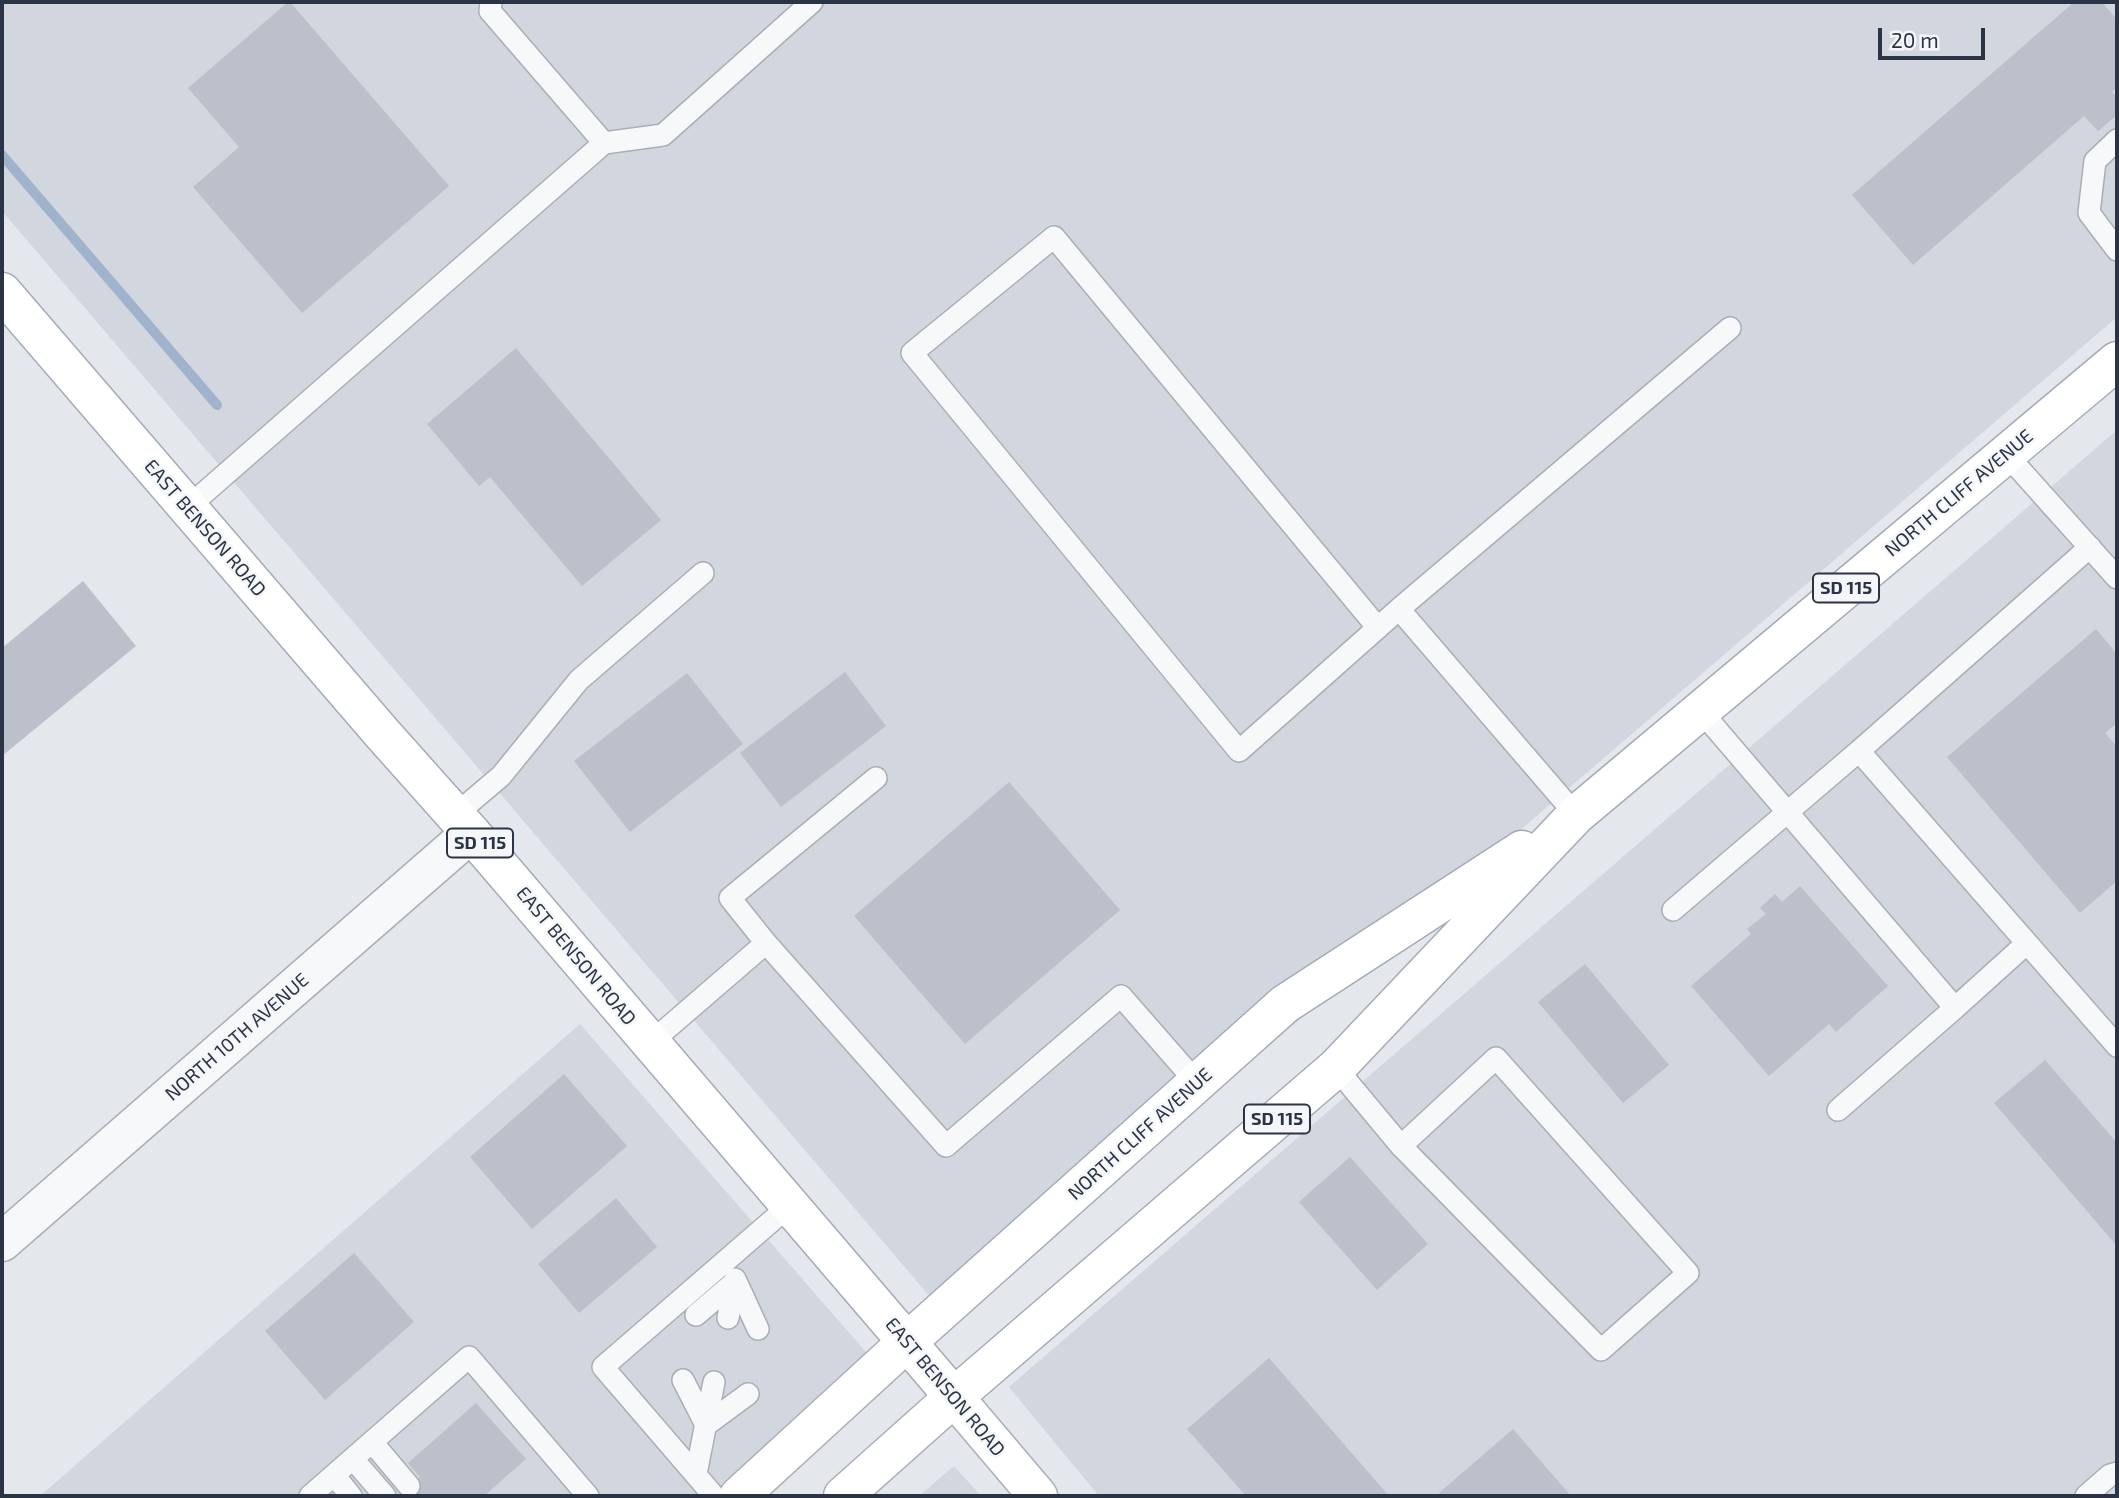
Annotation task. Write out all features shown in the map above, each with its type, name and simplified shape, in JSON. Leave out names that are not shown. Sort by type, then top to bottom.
[{"type":"main road","name":"EAST BENSON ROAD","points":[[6,305],[188,508],[463,824],[1038,1496]]},
{"type":"main road","name":"NORTH CLIFF AVENUE","points":[[843,1496],[1336,1068],[1576,814],[2117,361]]},
{"type":"main road","name":"NORTH CLIFF AVENUE","points":[[739,1496],[1285,1004],[1576,814]]},
{"type":"street","name":"NORTH 10TH AVENUE","points":[[2,1242],[463,824]]},
{"type":"lane","points":[[491,2],[490,11],[604,143]]},
{"type":"lane","points":[[188,508],[604,143],[663,135],[812,2]]},
{"type":"lane","points":[[2117,140],[2095,162],[2088,214],[2117,250]]},
{"type":"lane","points":[[1378,628],[1054,237],[912,353],[1239,751],[1378,628],[1399,609],[1730,328]]},
{"type":"lane","points":[[2006,454],[2117,578]]},
{"type":"lane","points":[[1673,910],[1860,751],[2090,547]]},
{"type":"lane","points":[[463,824],[579,680],[703,573]]},
{"type":"lane","points":[[1399,609],[1576,814]]},
{"type":"lane","points":[[1700,710],[1955,1008]]},
{"type":"lane","points":[[1860,751],[2117,1046]]},
{"type":"lane","points":[[876,778],[730,898],[766,943],[946,1146],[1121,996],[1197,1083]]},
{"type":"lane","points":[[650,1043],[766,943]]},
{"type":"lane","points":[[1838,1110],[2027,943]]},
{"type":"lane","points":[[1336,1068],[1401,1146],[1601,1350],[1688,1273],[1496,1058],[1401,1146]]},
{"type":"lane","points":[[696,1315],[729,1273],[789,1206]]},
{"type":"lane","points":[[728,1318],[729,1273]]},
{"type":"lane","points":[[729,1273],[758,1329]]},
{"type":"lane","points":[[714,1496],[603,1367],[729,1273]]},
{"type":"lane","points":[[311,1496],[469,1357],[588,1496]]},
{"type":"lane","points":[[683,1380],[706,1425]]},
{"type":"lane","points":[[696,1474],[714,1382]]},
{"type":"lane","points":[[706,1425],[748,1394]]},
{"type":"lane","points":[[372,1442],[409,1486]]},
{"type":"lane","points":[[353,1459],[385,1496]]},
{"type":"lane","points":[[2086,1496],[2110,1475],[2117,1473]]},
{"type":"lane","points":[[334,1475],[351,1496]]},
{"type":"shaded area","points":[[2,2],[2117,2],[2117,317],[950,1320],[2,211]]},
{"type":"shaded area","points":[[2117,430],[2117,1496],[1099,1496],[1009,1387]]},
{"type":"shaded area","points":[[580,1024],[893,1383],[762,1496],[40,1496]]},
{"type":"shaded area","points":[[954,1466],[981,1496],[919,1496]]},
{"type":"building","points":[[288,2],[449,186],[302,313],[193,187],[239,147],[188,88]]},
{"type":"building","points":[[2074,2],[2102,2],[2117,20],[2117,87],[2112,92],[2117,98],[2117,115],[2098,131],[2084,116],[1913,265],[1852,195]]},
{"type":"building","points":[[516,348],[661,520],[582,586],[490,477],[479,486],[427,424]]},
{"type":"building","points":[[83,581],[136,646],[2,756],[2,648]]},
{"type":"building","points":[[2096,629],[2117,654],[2117,723],[2105,733],[2117,747],[2117,881],[2080,913],[1947,757]]},
{"type":"building","points":[[845,672],[886,726],[781,807],[740,753]]},
{"type":"building","points":[[687,673],[743,744],[630,832],[574,761]]},
{"type":"building","points":[[1009,782],[1120,910],[965,1044],[854,916]]},
{"type":"building","points":[[1800,886],[1888,986],[1836,1032],[1829,1024],[1769,1076],[1691,986],[1751,934],[1747,929],[1766,914],[1760,908],[1775,894],[1782,902]]},
{"type":"building","points":[[1585,964],[1669,1065],[1623,1103],[1538,1002]]},
{"type":"building","points":[[2045,1060],[2117,1143],[2117,1246],[1994,1103]]},
{"type":"building","points":[[564,1074],[627,1146],[532,1229],[470,1157]]},
{"type":"building","points":[[1350,1157],[1428,1244],[1377,1290],[1299,1202]]},
{"type":"building","points":[[616,1198],[657,1247],[579,1313],[538,1264]]},
{"type":"building","points":[[354,1253],[414,1322],[325,1400],[265,1331]]},
{"type":"building","points":[[1269,1358],[1389,1496],[1246,1496],[1187,1429]]},
{"type":"building","points":[[476,1403],[526,1459],[484,1496],[398,1496],[420,1477],[408,1463]]},
{"type":"building","points":[[1513,1429],[1571,1496],[1442,1496],[1439,1493]]},
{"type":"waterway","points":[[2,155],[217,405]]}]
